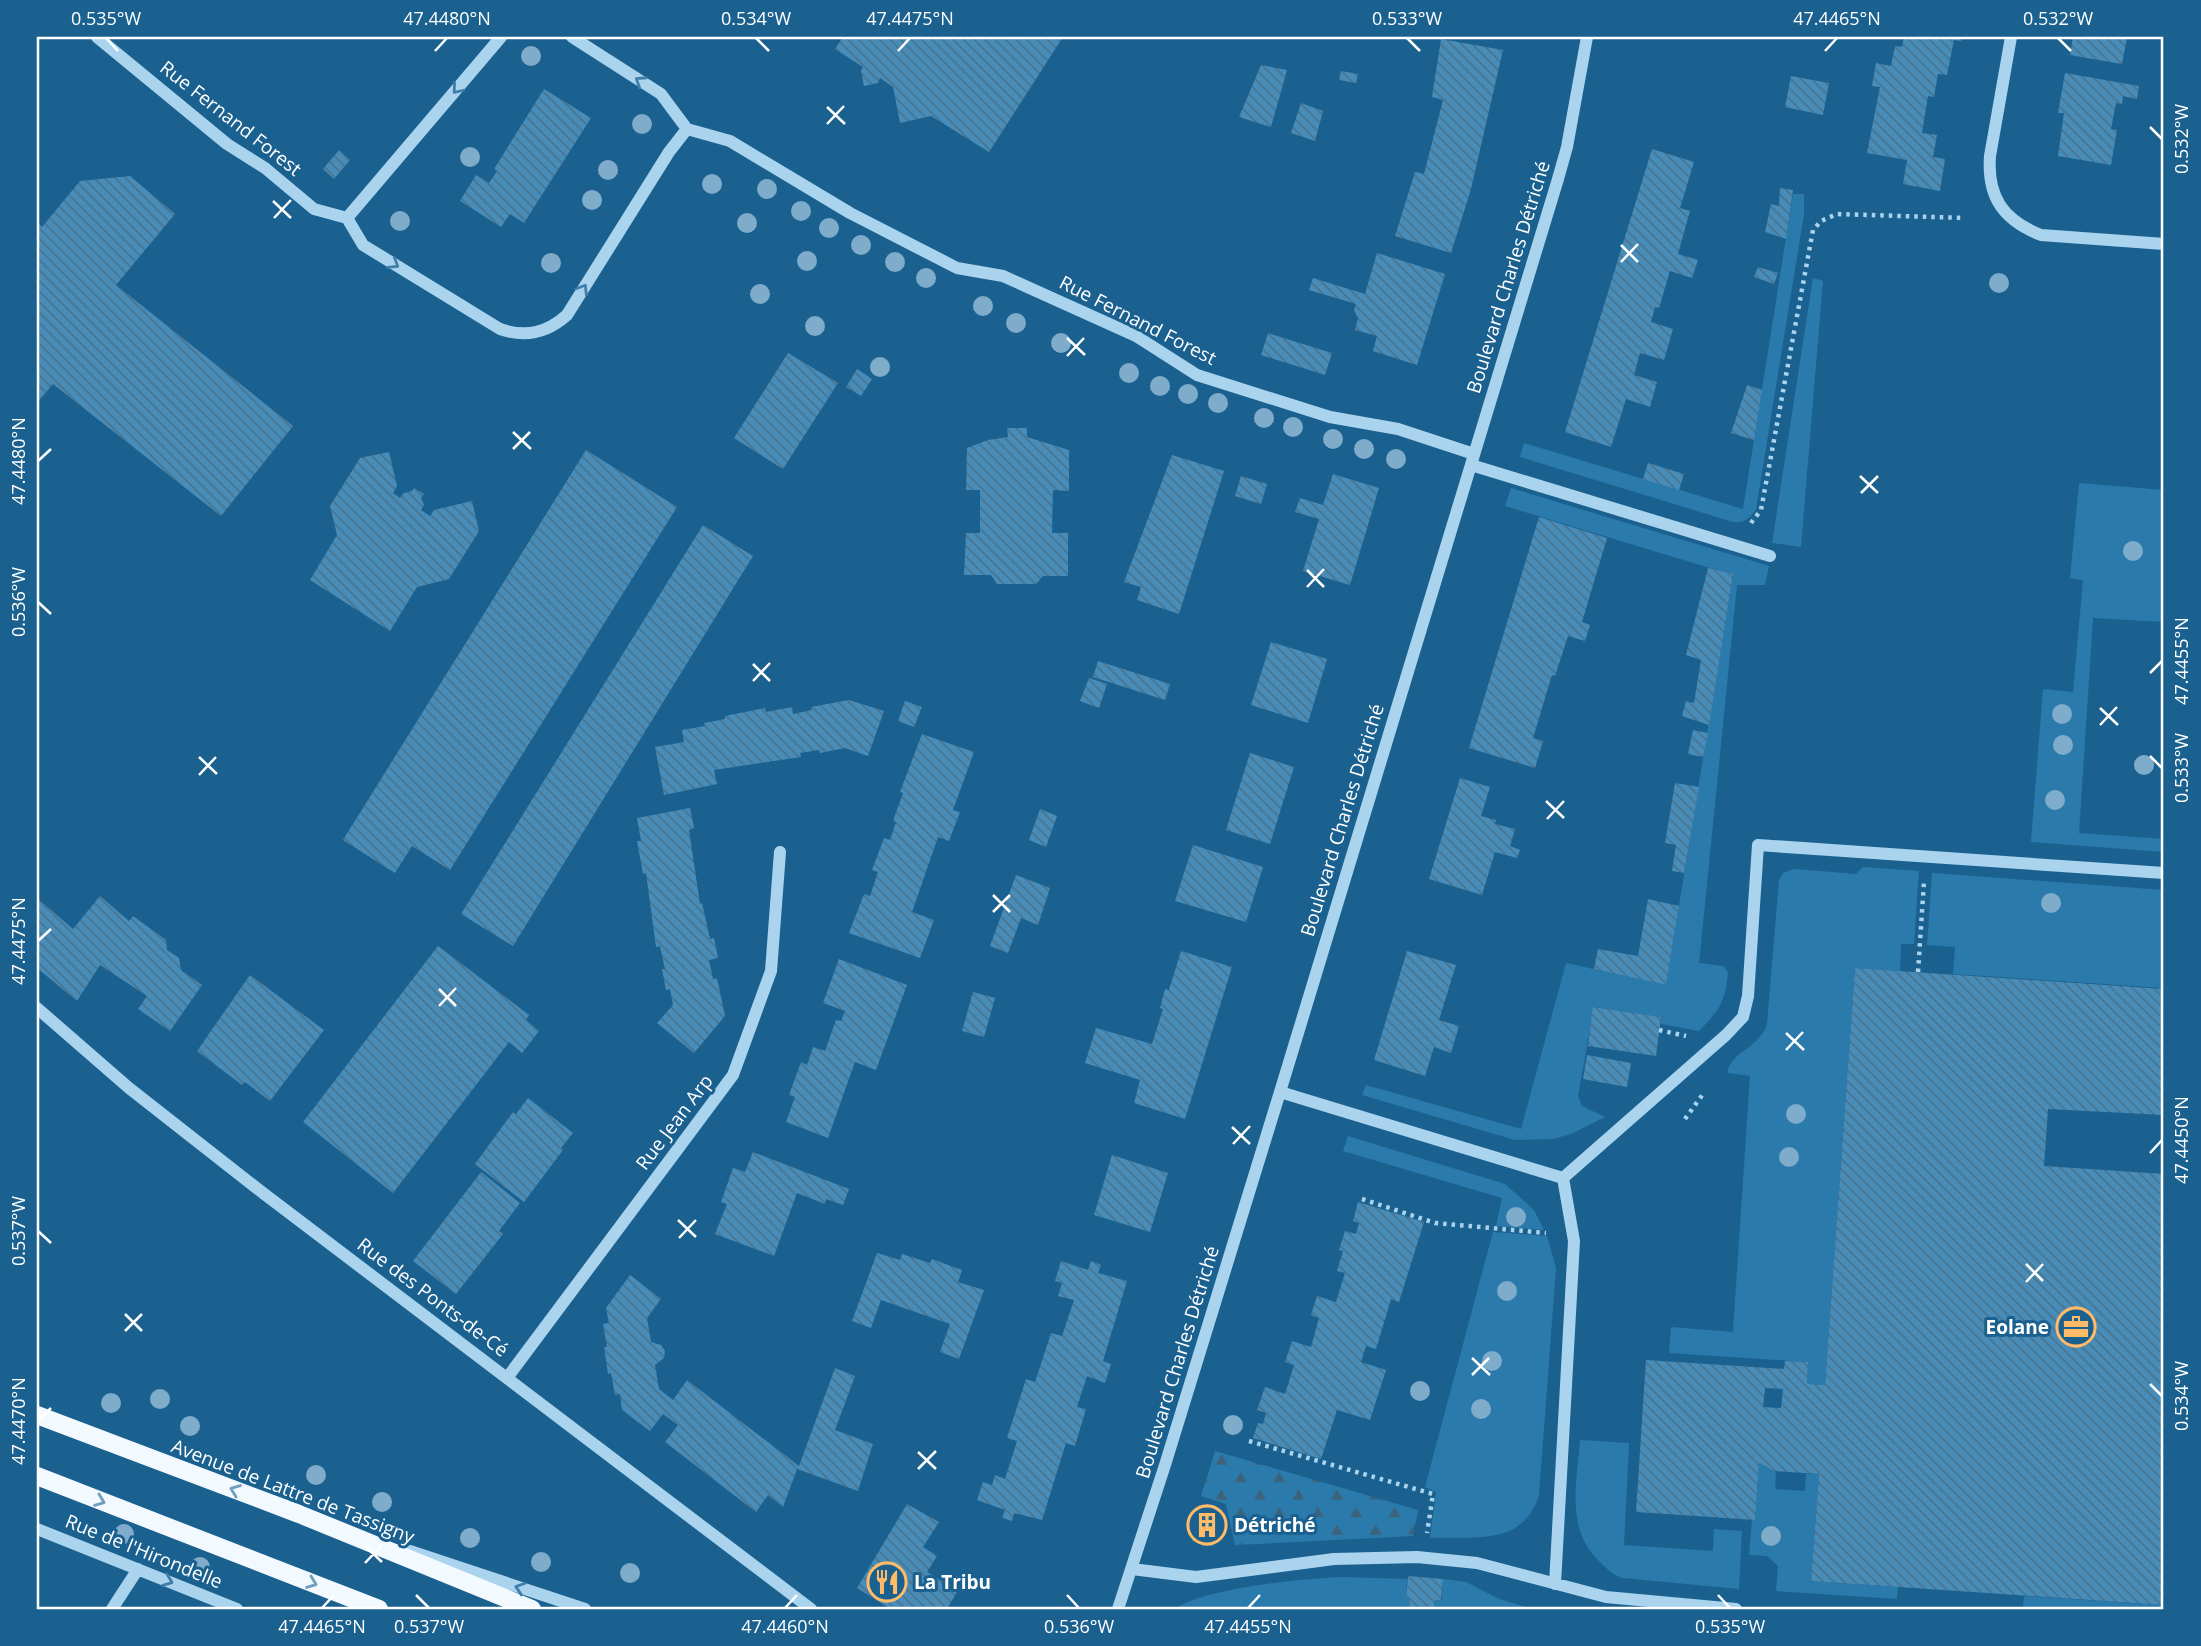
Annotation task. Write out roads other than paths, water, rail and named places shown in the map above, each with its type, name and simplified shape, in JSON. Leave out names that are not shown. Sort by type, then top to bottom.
[{"type":"main road","name":"Avenue de Lattre de Tassigny","points":[[37,1415],[299,1514],[532,1609]]},
{"type":"main road","points":[[37,1476],[379,1609]]},
{"type":"street","name":"Rue Fernand Forest","points":[[97,37],[227,144],[265,168],[314,209],[347,218]]},
{"type":"street","points":[[501,37],[347,218],[363,245],[500,329],[512,333],[537,333],[548,329],[567,315],[669,152],[687,129],[661,94],[572,37]]},
{"type":"street","name":"Boulevard Charles Détriché","points":[[1118,1609],[1280,1092],[1558,179],[1567,147],[1587,37]]},
{"type":"street","points":[[2011,37],[1989,174],[1993,192],[2002,208],[2018,224],[2040,235],[2164,244]]},
{"type":"street","name":"Rue Fernand Forest","points":[[687,129],[730,141],[849,213],[957,268],[1003,276],[1136,336],[1198,375],[1331,417],[1398,429],[1473,460],[1770,556]]},
{"type":"street","points":[[1563,1178],[1743,1017],[1748,996],[1758,845],[2164,873]]},
{"type":"street","name":"Rue Jean Arp","points":[[508,1378],[733,1075],[771,971],[780,852]]},
{"type":"street","name":"Rue des Ponts-de-Cé","points":[[37,1008],[129,1088],[263,1193],[811,1609]]},
{"type":"street","points":[[1280,1092],[1563,1178]]},
{"type":"street","points":[[1555,1584],[1573,1255],[1573,1234],[1563,1178]]},
{"type":"street","points":[[299,1514],[585,1609]]},
{"type":"street","name":"Rue de l'Hirondelle","points":[[37,1529],[237,1609]]},
{"type":"street","points":[[1132,1569],[1196,1577],[1334,1559],[1422,1558],[1477,1563],[1606,1597],[1736,1609]]},
{"type":"street","points":[[112,1609],[138,1569]]},
{"type":"place","name":"Eolane","points":[[2076,1327]]},
{"type":"place","name":"Détriché","points":[[1207,1525]]},
{"type":"place","name":"La Tribu","points":[[887,1582]]}]
